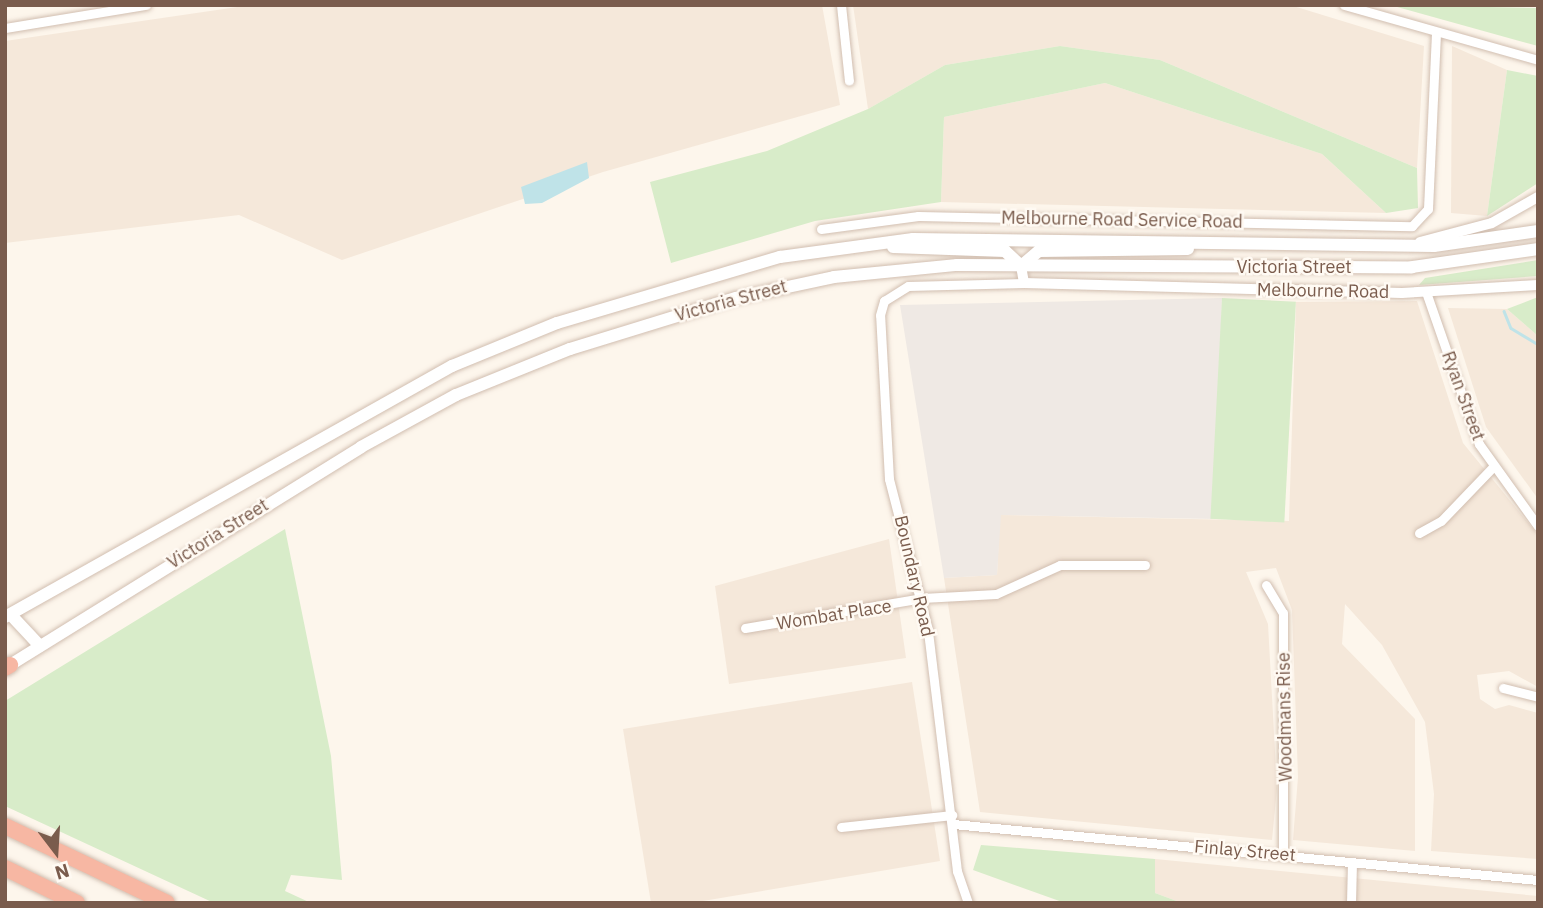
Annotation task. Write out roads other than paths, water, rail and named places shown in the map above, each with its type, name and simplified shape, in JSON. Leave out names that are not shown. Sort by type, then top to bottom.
[{"type":"highway","points":[[5,826],[167,903]]},
{"type":"highway","points":[[5,869],[76,903]]},
{"type":"main road","name":"Victoria Street","points":[[7,613],[452,366],[624,301],[839,246],[988,237],[1393,246],[1463,244],[1538,231]]},
{"type":"main road","points":[[839,246],[1006,251],[1021,266],[1030,253],[1046,250],[1341,246]]},
{"type":"main road","name":"Victoria Street","points":[[7,662],[38,647],[361,447],[513,370],[788,284],[915,268],[1412,267],[1538,249]]},
{"type":"main road","points":[[7,613],[38,647]]},
{"type":"street","points":[[5,28],[146,5]]},
{"type":"street","points":[[841,5],[849,81]]},
{"type":"street","points":[[1344,5],[1436,34],[1538,60]]},
{"type":"street","name":"Melbourne Road Service Road","points":[[821,229],[918,215],[1403,226],[1423,220],[1436,34]]},
{"type":"street","points":[[1393,246],[1481,227],[1538,197]]},
{"type":"street","points":[[1021,266],[1024,283]]},
{"type":"street","name":"Melbourne Road","points":[[891,294],[921,284],[1024,283],[1426,292],[1538,285]]},
{"type":"street","name":"Ryan Street","points":[[1426,292],[1479,444],[1538,526]]},
{"type":"street","name":"Boundary Road","points":[[891,294],[880,315],[888,463],[922,598],[953,820],[957,871],[968,903]]},
{"type":"street","points":[[1419,533],[1441,521],[1494,466]]},
{"type":"street","name":"Wombat Place","points":[[745,628],[922,598],[996,594],[1059,565],[1145,565]]},
{"type":"street","name":"Woodmans Rise","points":[[1265,585],[1283,613],[1283,855]]},
{"type":"street","points":[[1503,688],[1538,697]]},
{"type":"street","name":"Finlay Street","points":[[841,827],[953,820],[1538,880]]},
{"type":"street","points":[[1351,903],[1352,862]]},
{"type":"water","points":[[587,162],[589,178],[542,203],[525,204],[521,187]]},
{"type":"waterway","points":[[1504,311],[1511,328],[1538,344]]}]
